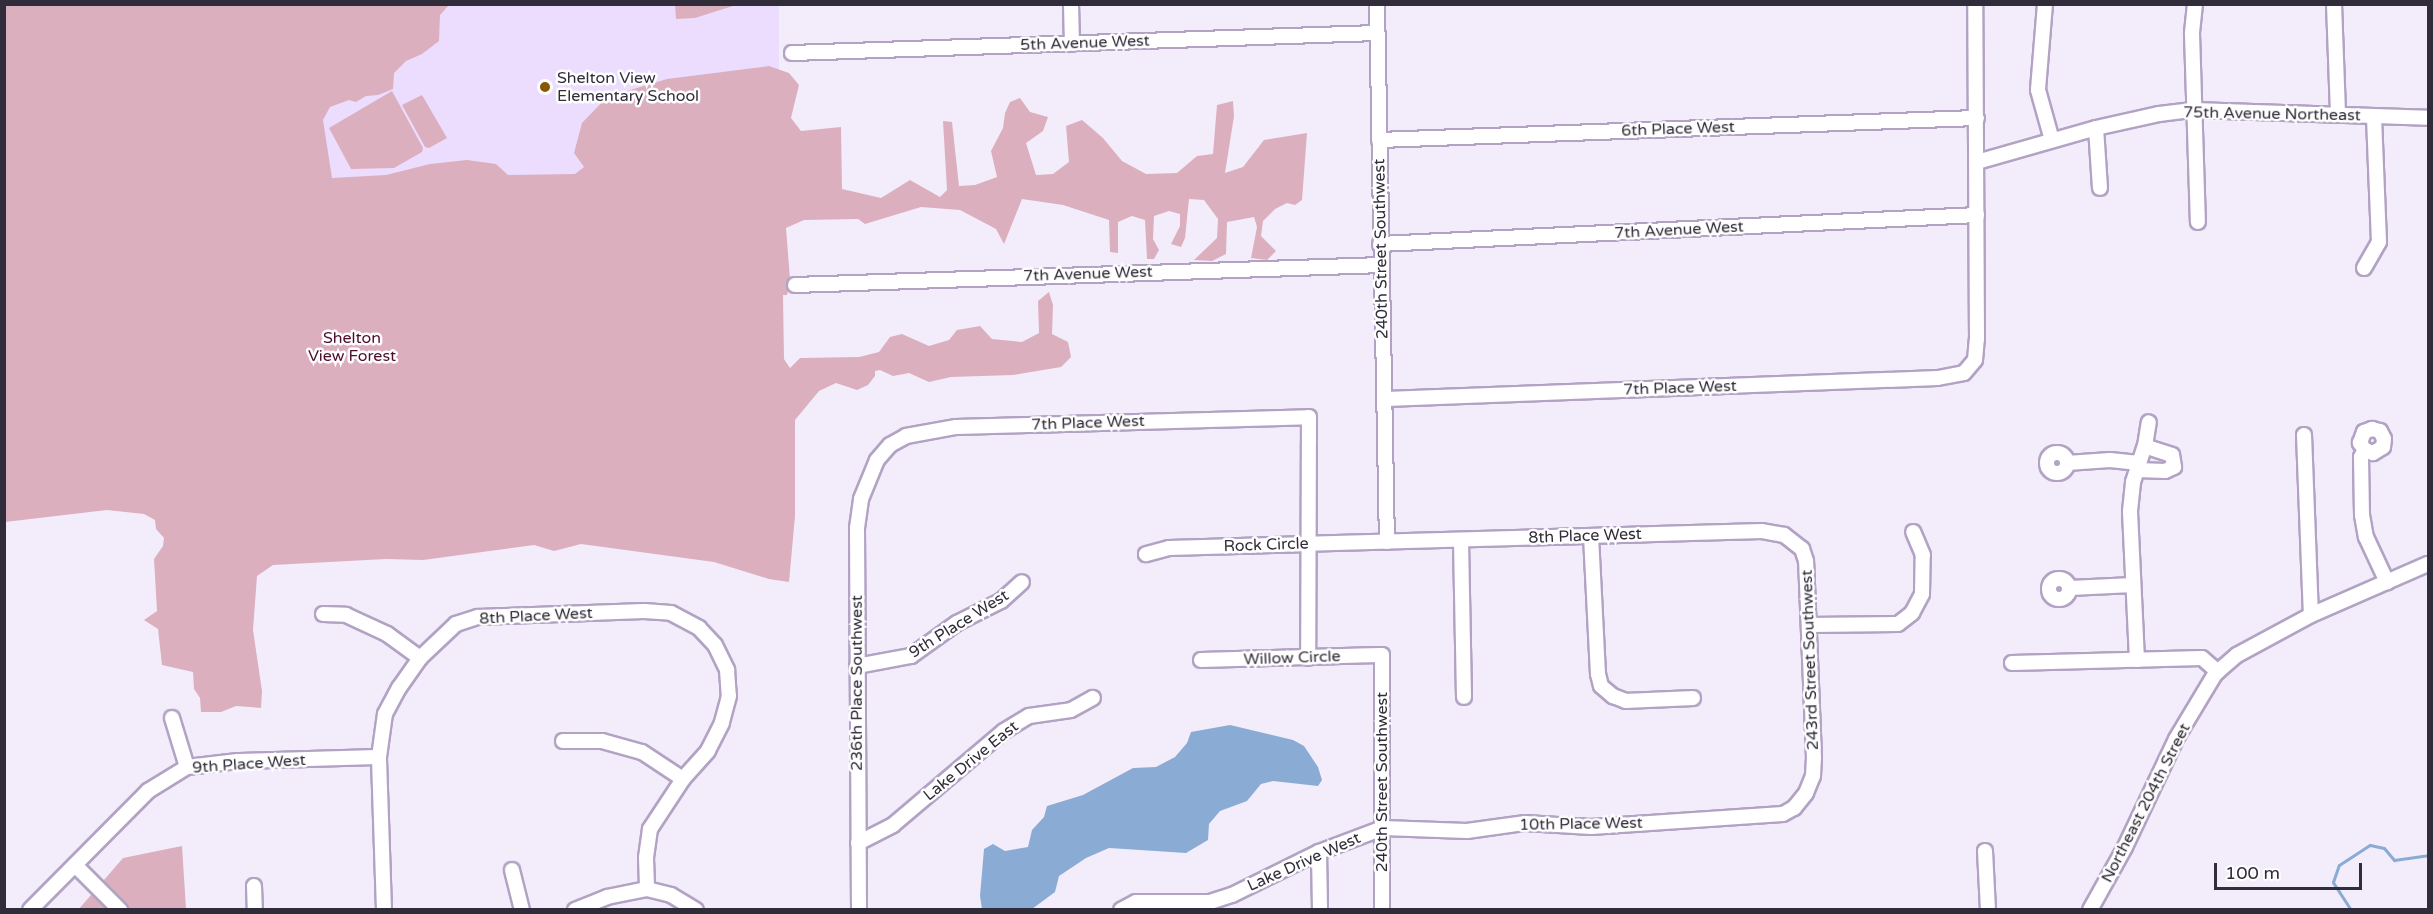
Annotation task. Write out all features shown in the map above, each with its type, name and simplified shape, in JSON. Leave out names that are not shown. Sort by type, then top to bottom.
[{"type":"street","points":[[1071,4],[1072,44]]},
{"type":"street","name":"240th Street Southwest","points":[[1377,4],[1387,542]]},
{"type":"street","points":[[1975,4],[1977,215]]},
{"type":"street","points":[[2045,4],[2038,90],[2052,140]]},
{"type":"street","points":[[2195,4],[2192,34],[2193,110],[2198,222]]},
{"type":"street","points":[[2334,4],[2338,114]]},
{"type":"street","name":"5th Avenue West","points":[[792,52],[1377,33]]},
{"type":"street","name":"75th Avenue Northeast","points":[[1977,162],[2096,128],[2159,114],[2193,110],[2428,118]]},
{"type":"street","points":[[2364,268],[2379,242],[2374,116]]},
{"type":"street","name":"6th Place West","points":[[1379,140],[1977,118]]},
{"type":"street","points":[[2096,128],[2100,188]]},
{"type":"street","name":"7th Avenue West","points":[[1380,244],[1977,215]]},
{"type":"street","name":"7th Place West","points":[[1386,399],[1954,376],[1971,366],[1977,339],[1977,215]]},
{"type":"street","name":"7th Avenue West","points":[[795,285],[1381,265]]},
{"type":"street","name":"7th Place West","points":[[877,460],[890,445],[906,436],[925,430],[956,427],[1308,417],[1308,544]]},
{"type":"street","points":[[2138,660],[2130,511],[2149,422]]},
{"type":"street","points":[[2304,435],[2311,615]]},
{"type":"street","points":[[2067,463],[2110,460],[2165,471],[2174,467],[2172,455],[2145,446]]},
{"type":"street","points":[[2365,450],[2361,458],[2362,515],[2366,537],[2387,582]]},
{"type":"street","name":"236th Place Southwest","points":[[859,909],[857,528],[861,499],[877,460]]},
{"type":"street","name":"8th Place West","points":[[1387,542],[1762,531],[1784,535]]},
{"type":"street","points":[[1810,625],[1899,624],[1912,613],[1923,594],[1923,555],[1913,532]]},
{"type":"street","name":"243rd Street Southwest","points":[[1784,535],[1802,549],[1806,561],[1814,758],[1813,776],[1806,793]]},
{"type":"street","points":[[1591,536],[1598,674],[1601,686],[1613,696],[1626,701],[1693,698]]},
{"type":"street","points":[[1461,541],[1464,697]]},
{"type":"street","name":"Rock Circle","points":[[1146,554],[1169,548],[1387,542]]},
{"type":"street","points":[[1308,544],[1308,658]]},
{"type":"street","name":"Northeast 204th Street","points":[[2090,909],[2125,847],[2176,739],[2218,672],[2237,655],[2311,615],[2428,564]]},
{"type":"street","name":"9th Place West","points":[[857,666],[911,656],[957,623],[1001,601],[1022,582]]},
{"type":"street","points":[[2070,588],[2133,585]]},
{"type":"street","name":"8th Place West","points":[[384,909],[379,757],[386,714],[399,688],[420,658],[456,624],[478,617],[644,611],[671,613],[699,628],[715,645],[727,670],[729,696],[722,723],[708,751],[683,779]]},
{"type":"street","points":[[323,614],[346,615],[387,634],[420,658]]},
{"type":"street","name":"240th Street Southwest","points":[[1382,655],[1382,909]]},
{"type":"street","name":"Willow Circle","points":[[1201,660],[1382,655]]},
{"type":"street","points":[[2012,663],[2202,658],[2218,672]]},
{"type":"street","name":"Lake Drive East","points":[[858,843],[893,825],[1004,731],[1029,716],[1071,710],[1093,698]]},
{"type":"street","points":[[172,718],[187,767]]},
{"type":"street","points":[[563,741],[602,741],[642,752],[683,779],[650,829],[646,858],[647,889]]},
{"type":"street","name":"9th Place West","points":[[30,909],[148,791],[187,767],[238,761],[379,757]]},
{"type":"street","name":"10th Place West","points":[[1383,828],[1467,831],[1525,823],[1591,827],[1771,816],[1794,808],[1806,793]]},
{"type":"street","name":"Lake Drive West","points":[[1121,909],[1210,902],[1232,895],[1319,852],[1383,828]]},
{"type":"street","points":[[1985,851],[1988,909]]},
{"type":"street","points":[[1319,852],[1320,909]]},
{"type":"street","points":[[75,865],[120,909]]},
{"type":"street","points":[[512,870],[522,909]]},
{"type":"street","points":[[254,886],[255,909]]},
{"type":"street","points":[[575,909],[608,897],[647,889],[671,895],[696,909]]},
{"type":"shaded area","name":"Shelton View Elementary School","points":[[308,5],[779,5],[779,179],[308,179]]},
{"type":"green space","points":[[675,4],[736,5],[695,18],[676,19]]},
{"type":"green space","name":"Shelton View Forest","points":[[5,5],[449,5],[440,15],[439,41],[422,54],[406,61],[394,73],[393,89],[378,95],[366,96],[356,102],[349,100],[330,107],[323,120],[332,178],[386,175],[430,164],[467,160],[496,164],[508,175],[575,174],[584,167],[574,153],[582,123],[607,97],[667,79],[769,66],[789,73],[799,85],[791,118],[801,131],[841,127],[842,189],[881,198],[910,180],[940,197],[947,190],[943,121],[952,122],[959,186],[975,185],[997,177],[991,151],[1003,128],[1005,113],[1010,102],[1020,98],[1030,112],[1048,117],[1043,131],[1026,143],[1036,175],[1053,174],[1069,162],[1066,126],[1082,120],[1103,138],[1122,161],[1146,174],[1177,173],[1197,156],[1213,154],[1217,105],[1233,101],[1234,116],[1225,173],[1243,167],[1264,140],[1307,133],[1302,200],[1295,205],[1287,203],[1275,209],[1263,221],[1261,236],[1276,251],[1267,260],[1251,258],[1257,227],[1254,217],[1227,222],[1226,254],[1212,261],[1194,260],[1217,238],[1218,219],[1204,200],[1189,199],[1185,238],[1181,247],[1171,244],[1180,226],[1180,214],[1169,211],[1154,216],[1153,239],[1159,250],[1154,259],[1147,259],[1145,220],[1132,216],[1118,222],[1118,253],[1110,252],[1109,220],[1063,205],[1022,199],[1004,244],[996,229],[960,210],[921,207],[865,224],[858,219],[804,220],[786,228],[790,279],[787,295],[783,295],[784,359],[790,368],[800,358],[859,357],[879,352],[890,337],[902,334],[929,346],[949,340],[957,330],[980,326],[992,339],[1022,342],[1039,333],[1038,301],[1049,292],[1053,305],[1052,334],[1068,342],[1071,357],[1061,367],[1013,375],[951,377],[929,382],[909,373],[893,376],[880,370],[875,371],[875,376],[868,385],[857,390],[836,383],[819,391],[795,420],[795,516],[789,582],[769,579],[714,562],[581,544],[554,551],[534,545],[423,560],[386,559],[273,565],[257,576],[253,630],[262,691],[261,708],[236,706],[221,712],[201,712],[200,698],[194,689],[193,672],[162,665],[158,629],[144,620],[157,611],[154,559],[163,546],[164,538],[156,529],[155,520],[144,514],[107,510],[5,522]]},
{"type":"green space","points":[[392,91],[423,148],[422,152],[394,168],[351,169],[329,128]]},
{"type":"green space","points":[[422,95],[447,138],[429,148],[425,147],[402,105]]},
{"type":"green space","points":[[182,846],[186,909],[78,910],[123,858]]},
{"type":"water","points":[[1230,725],[1293,740],[1304,746],[1318,767],[1322,780],[1318,786],[1273,781],[1261,784],[1247,801],[1220,811],[1209,824],[1208,840],[1186,853],[1109,848],[1086,858],[1059,876],[1055,892],[1032,909],[982,909],[980,896],[984,849],[993,844],[1005,851],[1028,847],[1032,830],[1044,817],[1047,806],[1083,795],[1133,768],[1156,767],[1175,757],[1187,743],[1191,732]]},
{"type":"waterway","points":[[2351,910],[2333,882],[2339,865],[2370,845],[2384,848],[2394,860],[2428,855]]},
{"type":"place","name":"Shelton View Elementary School","points":[[545,87]]}]
